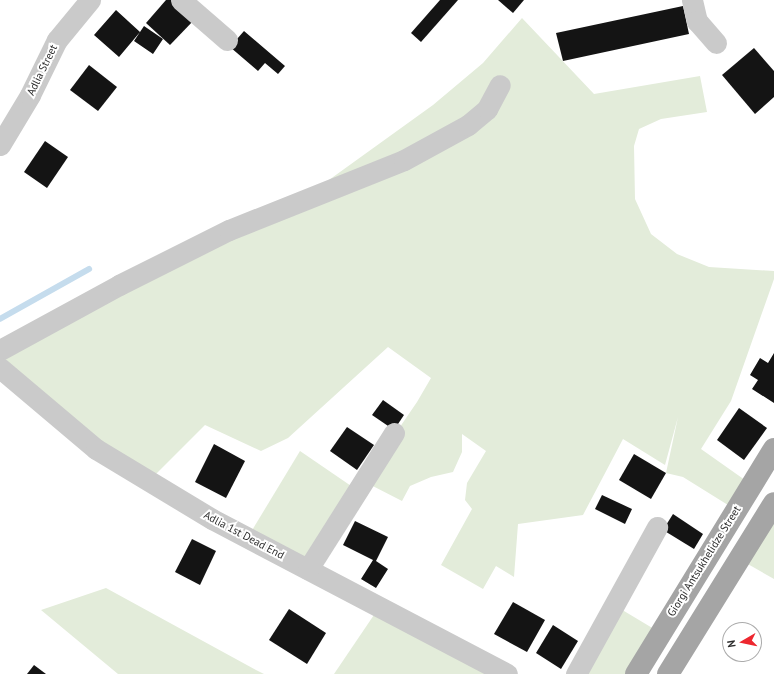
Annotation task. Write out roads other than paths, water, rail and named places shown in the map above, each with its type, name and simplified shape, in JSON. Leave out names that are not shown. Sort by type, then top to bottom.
[{"type":"main road","name":"Giorgi Antsukhelidze Street","points":[[636,674],[774,449]]},
{"type":"main road","points":[[668,674],[774,503]]},
{"type":"street","name":"Adlia Street","points":[[0,145],[30,95],[57,40],[90,0]]},
{"type":"street","points":[[181,0],[227,40]]},
{"type":"street","points":[[692,0],[697,21],[716,43]]},
{"type":"street","points":[[0,350],[119,285],[229,230],[404,160],[468,125],[487,109],[500,85]]},
{"type":"street","name":"Adlia 1st Dead End","points":[[0,368],[96,449],[212,519],[308,568],[507,674]]},
{"type":"street","points":[[308,568],[394,433]]},
{"type":"street","points":[[576,674],[657,527]]},
{"type":"waterway","points":[[0,319],[89,269]]}]
